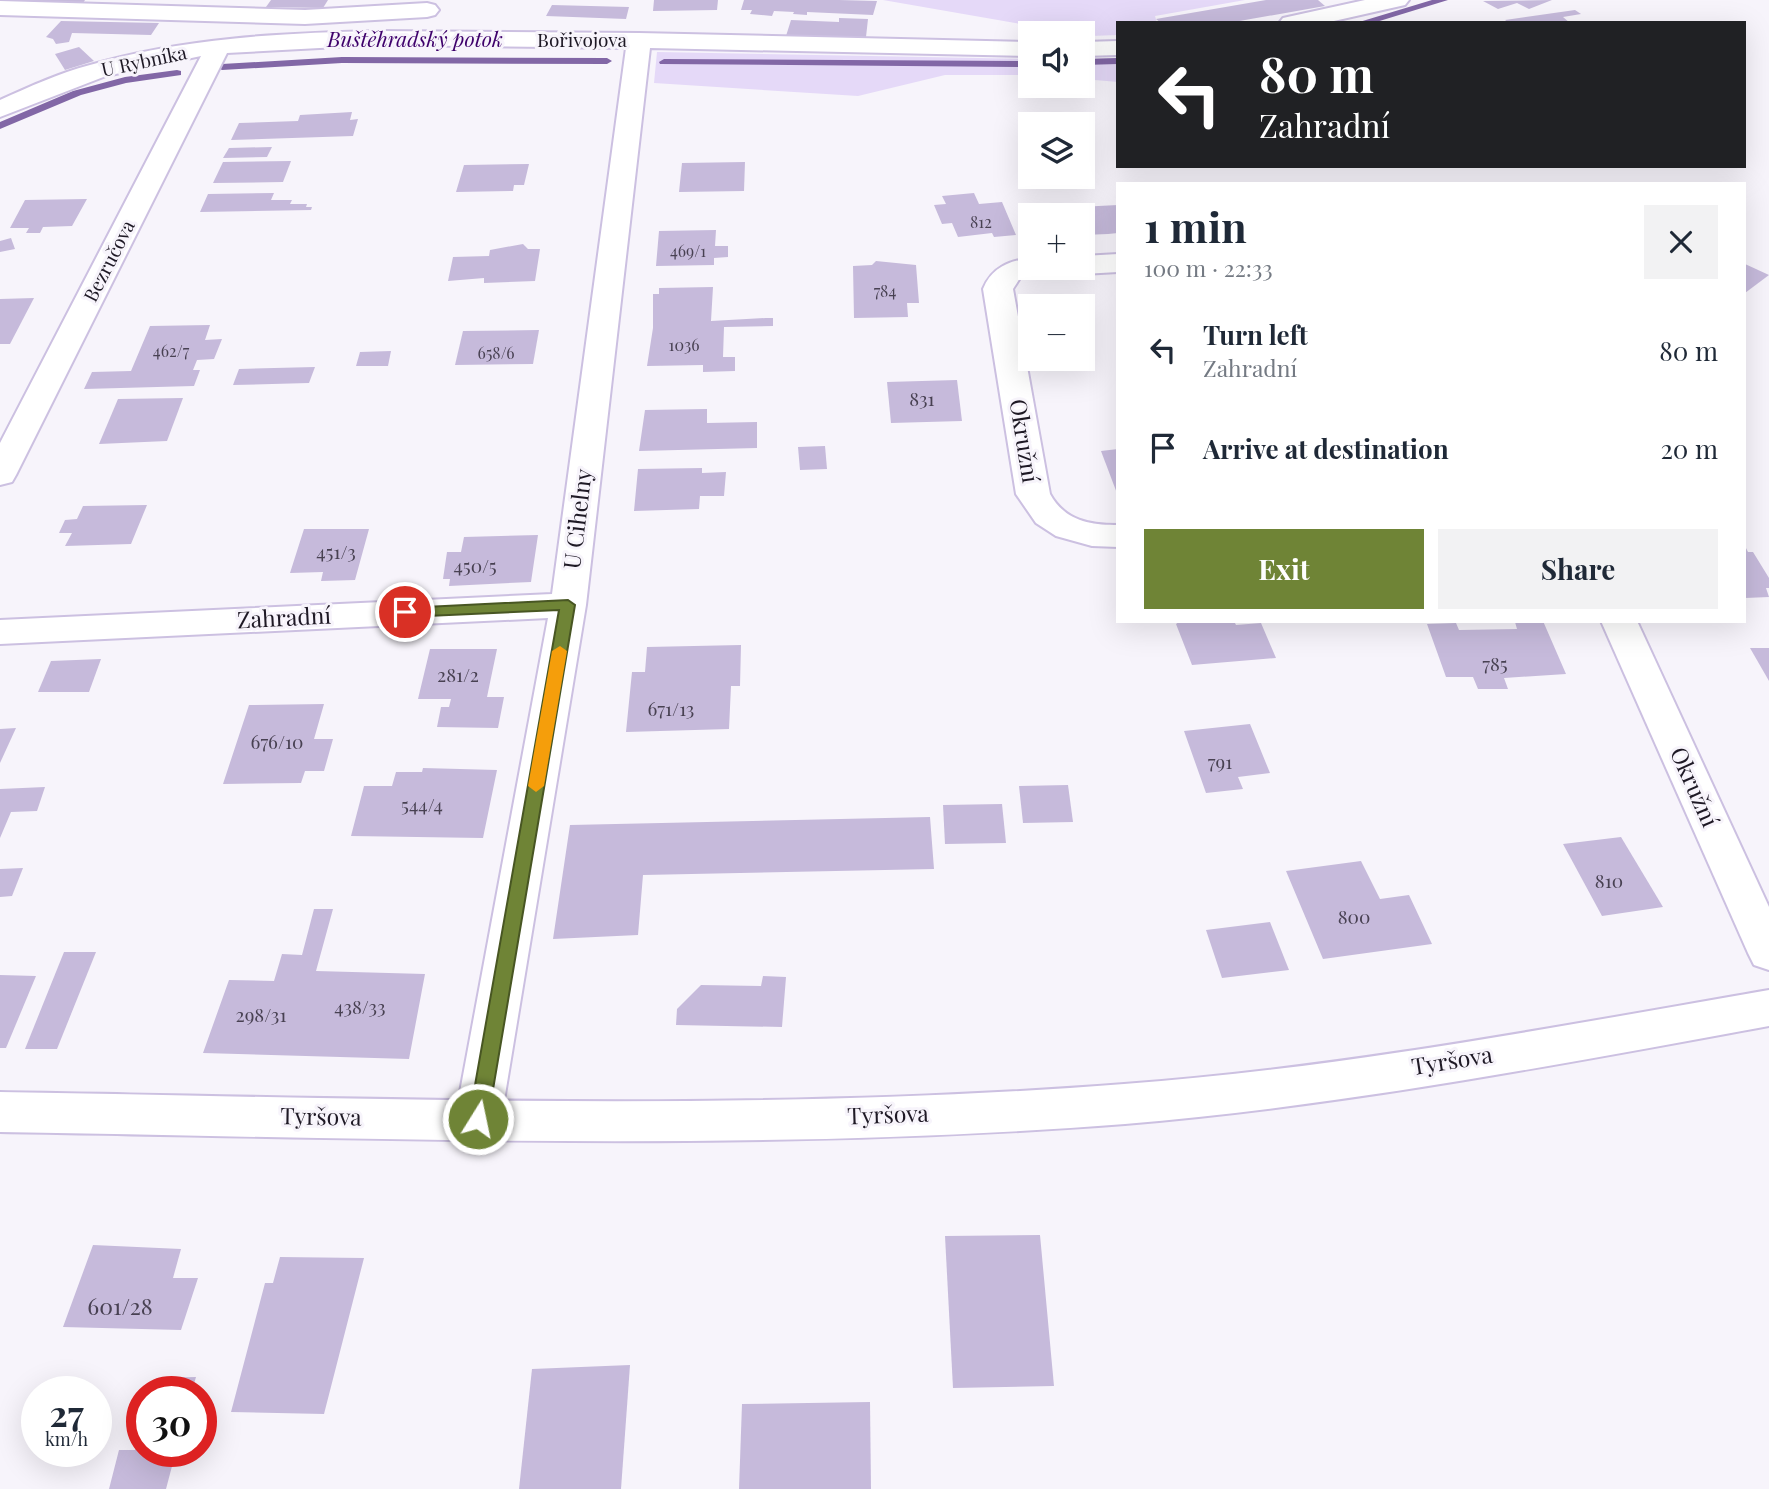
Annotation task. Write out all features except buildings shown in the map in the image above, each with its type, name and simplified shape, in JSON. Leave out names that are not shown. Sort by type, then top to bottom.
[{"type":"street","points":[[1300,21],[1397,0]]},
{"type":"street","name":"Bořivojova","points":[[0,8],[300,28],[639,40],[1018,49]]},
{"type":"street","points":[[300,28],[427,10]]},
{"type":"street","name":"U Rybníka","points":[[0,109],[96,71],[300,28]]},
{"type":"street","name":"U Cihelny","points":[[478,1119],[568,605],[639,40]]},
{"type":"street","name":"Bezručova","points":[[0,475],[218,47]]},
{"type":"street","points":[[1095,49],[1116,48]]},
{"type":"street","points":[[1095,264],[1116,263]]},
{"type":"street","name":"Okružní","points":[[1018,270],[1008,272],[998,289],[1032,494],[1046,517],[1057,524],[1090,535],[1116,536]]},
{"type":"street","name":"Zahradní","points":[[0,632],[568,605]]},
{"type":"street","name":"Okružní","points":[[1620,623],[1769,953]]},
{"type":"street","name":"Tyršova","points":[[0,1112],[478,1119],[807,1118],[1037,1110],[1176,1099],[1332,1080],[1769,1008]]},
{"type":"shaded area","points":[[883,0],[1245,0],[1155,16],[1156,21],[1116,21],[1116,35],[1095,36],[1095,21],[1018,21],[1018,23]]},
{"type":"shaded area","points":[[657,52],[1018,59],[1018,75],[945,75],[858,96],[654,83]]},
{"type":"shaded area","points":[[1116,58],[1116,82],[1095,80],[1095,59]]},
{"type":"waterway","name":"Buštěhradský potok","points":[[1368,21],[1443,0]]},
{"type":"waterway","name":"Buštěhradský potok","points":[[222,67],[342,60],[607,61]]},
{"type":"waterway","name":"Buštěhradský potok","points":[[1095,62],[1116,61]]},
{"type":"waterway","name":"Buštěhradský potok","points":[[664,62],[1018,64]]},
{"type":"waterway","name":"Buštěhradský potok","points":[[0,126],[77,93],[125,80],[177,73]]},
{"type":"slow traffic","points":[[536,786],[560,651]]},
{"type":"route","points":[[405,612],[568,605],[478,1119]]}]
